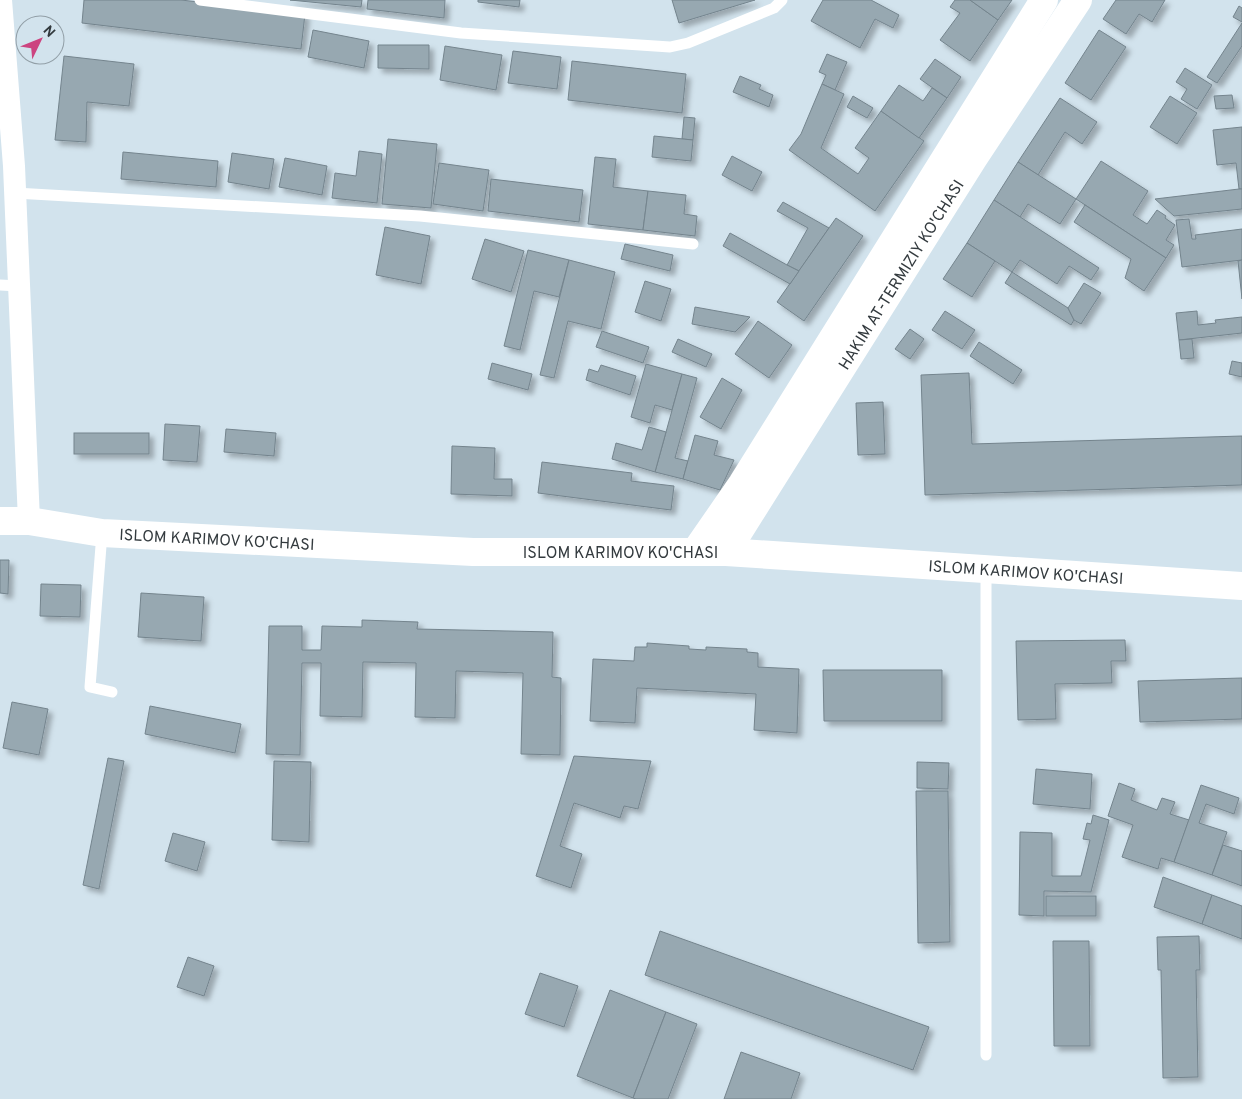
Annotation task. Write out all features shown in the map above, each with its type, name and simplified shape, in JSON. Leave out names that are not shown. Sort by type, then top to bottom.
[{"type":"main road","name":"HAKIM AT-TERMIZIY KO'CHASI","points":[[696,552],[742,484],[1044,0]]},
{"type":"main road","name":"HAKIM AT-TERMIZIY KO'CHASI","points":[[726,552],[973,159],[1078,0]]},
{"type":"main road","name":"ISLOM KARIMOV KO'CHASI","points":[[0,521],[29,521],[102,533],[473,552],[726,552],[1242,586]]},
{"type":"street","points":[[1,0],[16,193],[10,286],[29,521]]},
{"type":"lane","points":[[200,0],[461,33],[670,47],[688,44],[774,8],[782,0]]},
{"type":"lane","points":[[16,193],[420,216],[693,244]]},
{"type":"lane","points":[[102,533],[90,687],[112,692]]},
{"type":"lane","points":[[986,569],[986,1055]]},
{"type":"building","points":[[84,0],[181,0],[305,14],[301,49],[82,23]]},
{"type":"building","points":[[290,0],[362,0],[361,7]]},
{"type":"building","points":[[368,0],[445,0],[444,18],[367,9]]},
{"type":"building","points":[[478,0],[520,0],[519,7],[478,2]]},
{"type":"building","points":[[672,0],[755,0],[679,23]]},
{"type":"building","points":[[823,0],[871,0],[899,15],[893,28],[875,19],[860,48],[811,21]]},
{"type":"building","points":[[955,0],[970,0],[998,20],[970,61],[940,40],[960,13],[950,7]]},
{"type":"building","points":[[970,0],[1012,0],[998,20]]},
{"type":"building","points":[[1116,0],[1165,0],[1152,22],[1139,14],[1126,34],[1103,19]]},
{"type":"building","points":[[1239,6],[1242,8],[1242,22],[1233,17]]},
{"type":"building","points":[[1242,23],[1242,46],[1217,83],[1207,77]]},
{"type":"building","points":[[313,30],[369,41],[364,68],[308,57]]},
{"type":"building","points":[[1099,30],[1126,47],[1091,100],[1065,83]]},
{"type":"building","points":[[378,45],[429,45],[429,69],[378,68]]},
{"type":"building","points":[[445,46],[502,55],[496,90],[440,80]]},
{"type":"building","points":[[513,51],[561,57],[557,89],[508,83]]},
{"type":"building","points":[[827,54],[847,62],[835,90],[822,84],[826,75],[819,72]]},
{"type":"building","points":[[65,56],[134,64],[129,106],[87,102],[86,142],[55,140]]},
{"type":"building","points":[[935,59],[961,77],[947,98],[920,79]]},
{"type":"building","points":[[572,61],[686,74],[682,113],[568,100]]},
{"type":"building","points":[[1185,68],[1212,85],[1197,109],[1181,99],[1187,89],[1176,82]]},
{"type":"building","points":[[740,76],[761,85],[759,89],[773,95],[769,107],[733,92]]},
{"type":"building","points":[[822,84],[844,94],[821,148],[858,174],[869,158],[855,148],[881,111],[924,141],[875,211],[789,150],[801,134]]},
{"type":"building","points":[[899,85],[923,101],[932,88],[947,98],[919,138],[881,111]]},
{"type":"building","points":[[1232,95],[1234,108],[1216,109],[1214,96]]},
{"type":"building","points":[[853,96],[873,108],[867,118],[847,107]]},
{"type":"building","points":[[1170,96],[1197,113],[1177,144],[1150,127]]},
{"type":"building","points":[[1060,98],[1097,122],[1082,144],[1065,132],[1038,175],[1018,162]]},
{"type":"building","points":[[684,117],[695,118],[693,140],[682,139]]},
{"type":"building","points":[[1242,127],[1242,189],[1239,189],[1236,163],[1217,165],[1213,130]]},
{"type":"building","points":[[654,136],[693,140],[691,161],[652,157]]},
{"type":"building","points":[[388,139],[437,144],[431,208],[382,204]]},
{"type":"building","points":[[359,151],[382,154],[377,203],[332,198],[335,173],[356,176]]},
{"type":"building","points":[[123,152],[218,161],[216,187],[121,179]]},
{"type":"building","points":[[232,153],[274,159],[269,189],[228,182]]},
{"type":"building","points":[[732,156],[762,172],[752,191],[722,175]]},
{"type":"building","points":[[595,157],[616,159],[613,187],[648,191],[643,230],[588,224]]},
{"type":"building","points":[[285,158],[327,166],[322,195],[279,187]]},
{"type":"building","points":[[1101,161],[1148,191],[1133,215],[1147,224],[1157,210],[1175,225],[1166,240],[1174,245],[1166,258],[1076,199]]},
{"type":"building","points":[[1018,162],[1076,199],[1060,224],[1028,204],[1020,217],[994,200]]},
{"type":"building","points":[[439,163],[489,170],[483,211],[433,204]]},
{"type":"building","points":[[491,179],[583,190],[579,222],[488,211]]},
{"type":"building","points":[[1242,189],[1242,209],[1174,216],[1155,199]]},
{"type":"building","points":[[648,191],[686,195],[684,214],[697,216],[695,236],[643,230]]},
{"type":"building","points":[[994,200],[1099,268],[1091,280],[1069,266],[1057,284],[1020,260],[1012,272],[967,243]]},
{"type":"building","points":[[783,202],[829,228],[799,271],[787,265],[808,228],[777,211]]},
{"type":"building","points":[[1085,205],[1166,258],[1144,291],[1125,278],[1131,259],[1074,222]]},
{"type":"building","points":[[836,218],[863,236],[804,321],[777,302]]},
{"type":"building","points":[[1189,219],[1192,239],[1196,239],[1195,235],[1242,229],[1242,260],[1182,267],[1176,220]]},
{"type":"building","points":[[385,227],[430,236],[421,284],[376,275]]},
{"type":"building","points":[[730,233],[799,271],[790,284],[723,246]]},
{"type":"building","points":[[485,239],[524,251],[511,292],[472,279]]},
{"type":"building","points":[[967,243],[995,261],[972,297],[943,279]]},
{"type":"building","points":[[625,244],[673,255],[670,271],[621,259]]},
{"type":"building","points":[[528,250],[569,260],[559,297],[534,291],[520,350],[504,346]]},
{"type":"building","points":[[569,260],[615,272],[601,329],[568,321],[554,378],[540,375]]},
{"type":"building","points":[[1242,260],[1242,299],[1238,261]]},
{"type":"building","points":[[1012,272],[1068,308],[1074,320],[1071,325],[1005,283]]},
{"type":"building","points":[[645,281],[671,289],[661,321],[635,312]]},
{"type":"building","points":[[1084,283],[1101,293],[1081,324],[1074,320],[1068,308]]},
{"type":"building","points":[[695,307],[750,317],[735,332],[692,324]]},
{"type":"building","points":[[945,311],[975,330],[962,349],[932,330]]},
{"type":"building","points":[[1197,311],[1198,325],[1216,323],[1215,320],[1242,317],[1242,333],[1179,340],[1176,313]]},
{"type":"building","points":[[758,321],[792,345],[769,378],[735,354]]},
{"type":"building","points":[[910,329],[924,339],[910,359],[895,349]]},
{"type":"building","points":[[602,331],[649,347],[643,363],[596,347]]},
{"type":"building","points":[[678,339],[712,354],[706,367],[672,352]]},
{"type":"building","points":[[1192,339],[1194,358],[1181,359],[1179,340]]},
{"type":"building","points":[[979,342],[1022,370],[1013,384],[970,356]]},
{"type":"building","points":[[1232,361],[1242,363],[1242,377],[1229,374]]},
{"type":"building","points":[[492,363],[532,374],[528,390],[488,379]]},
{"type":"building","points":[[646,364],[682,374],[672,410],[655,405],[650,423],[631,417]]},
{"type":"building","points":[[601,365],[636,376],[630,395],[586,380],[589,369],[598,372]]},
{"type":"building","points":[[969,373],[972,444],[1242,436],[1242,485],[925,495],[921,375]]},
{"type":"building","points":[[682,374],[697,378],[675,458],[688,461],[683,479],[655,472]]},
{"type":"building","points":[[722,378],[742,390],[721,429],[700,417]]},
{"type":"building","points":[[883,402],[885,454],[858,455],[856,403]]},
{"type":"building","points":[[165,424],[200,426],[197,462],[163,460]]},
{"type":"building","points":[[649,427],[666,432],[655,472],[612,459],[616,443],[642,450]]},
{"type":"building","points":[[226,429],[276,433],[274,456],[224,452]]},
{"type":"building","points":[[74,433],[149,433],[149,454],[74,454]]},
{"type":"building","points":[[695,435],[718,441],[714,455],[734,460],[720,490],[683,479]]},
{"type":"building","points":[[452,446],[495,448],[494,479],[512,479],[512,496],[451,494]]},
{"type":"building","points":[[542,462],[632,473],[631,481],[674,486],[671,510],[538,493]]},
{"type":"building","points":[[0,560],[9,560],[8,594],[0,593]]},
{"type":"building","points":[[41,584],[81,585],[80,617],[40,616]]},
{"type":"building","points":[[141,593],[204,597],[201,641],[138,637]]},
{"type":"building","points":[[362,620],[418,622],[417,629],[553,632],[552,677],[561,678],[560,755],[521,754],[523,673],[456,671],[455,718],[415,717],[416,663],[363,662],[362,717],[320,716],[321,663],[302,663],[300,755],[266,754],[269,626],[302,626],[302,650],[321,650],[322,626],[362,627]]},
{"type":"building","points":[[1125,640],[1126,661],[1111,661],[1112,683],[1055,684],[1056,719],[1018,720],[1016,641]]},
{"type":"building","points":[[647,643],[689,646],[689,649],[706,650],[706,647],[747,649],[747,652],[758,653],[758,667],[799,669],[797,733],[754,730],[756,694],[637,688],[635,723],[590,721],[593,659],[634,661],[635,647],[647,647]]},
{"type":"building","points":[[823,670],[942,670],[942,721],[824,721]]},
{"type":"building","points":[[1242,678],[1242,719],[1140,722],[1138,681]]},
{"type":"building","points":[[12,702],[48,709],[39,755],[3,748]]},
{"type":"building","points":[[150,706],[241,724],[235,753],[145,734]]},
{"type":"building","points":[[574,756],[651,761],[638,809],[624,806],[620,818],[574,803],[560,846],[582,854],[571,888],[536,876]]},
{"type":"building","points":[[108,758],[124,761],[99,889],[83,885]]},
{"type":"building","points":[[274,761],[311,762],[309,842],[272,840]]},
{"type":"building","points":[[917,762],[949,763],[948,789],[917,788]]},
{"type":"building","points":[[1036,769],[1092,774],[1090,809],[1033,804]]},
{"type":"building","points":[[1119,783],[1135,789],[1131,800],[1157,810],[1162,798],[1175,802],[1170,814],[1189,820],[1174,862],[1161,858],[1158,869],[1122,857],[1133,825],[1108,816]]},
{"type":"building","points":[[1201,785],[1239,798],[1234,814],[1206,804],[1199,823],[1227,832],[1212,875],[1174,862]]},
{"type":"building","points":[[916,791],[948,791],[950,942],[918,943]]},
{"type":"building","points":[[1093,815],[1109,820],[1091,892],[1044,891],[1044,916],[1019,915],[1020,832],[1052,833],[1052,876],[1081,876],[1090,840],[1083,839],[1087,823],[1091,824]]},
{"type":"building","points":[[173,833],[205,842],[197,871],[165,861]]},
{"type":"building","points":[[1223,845],[1242,851],[1242,886],[1212,875]]},
{"type":"building","points":[[1163,877],[1212,895],[1202,924],[1154,907]]},
{"type":"building","points":[[1212,895],[1242,906],[1242,939],[1202,924]]},
{"type":"building","points":[[1046,896],[1096,896],[1096,916],[1046,916]]},
{"type":"building","points":[[660,931],[929,1027],[913,1070],[645,975]]},
{"type":"building","points":[[1199,936],[1200,970],[1196,970],[1198,1077],[1163,1078],[1161,970],[1158,970],[1157,937]]},
{"type":"building","points":[[1053,941],[1089,941],[1090,1046],[1054,1046]]},
{"type":"building","points":[[188,957],[214,966],[204,996],[177,987]]},
{"type":"building","points":[[540,973],[578,986],[564,1027],[525,1014]]},
{"type":"building","points":[[610,990],[666,1012],[633,1098],[577,1076]]},
{"type":"building","points":[[666,1012],[697,1024],[668,1099],[633,1098]]},
{"type":"building","points":[[741,1052],[800,1073],[791,1099],[724,1099]]}]
